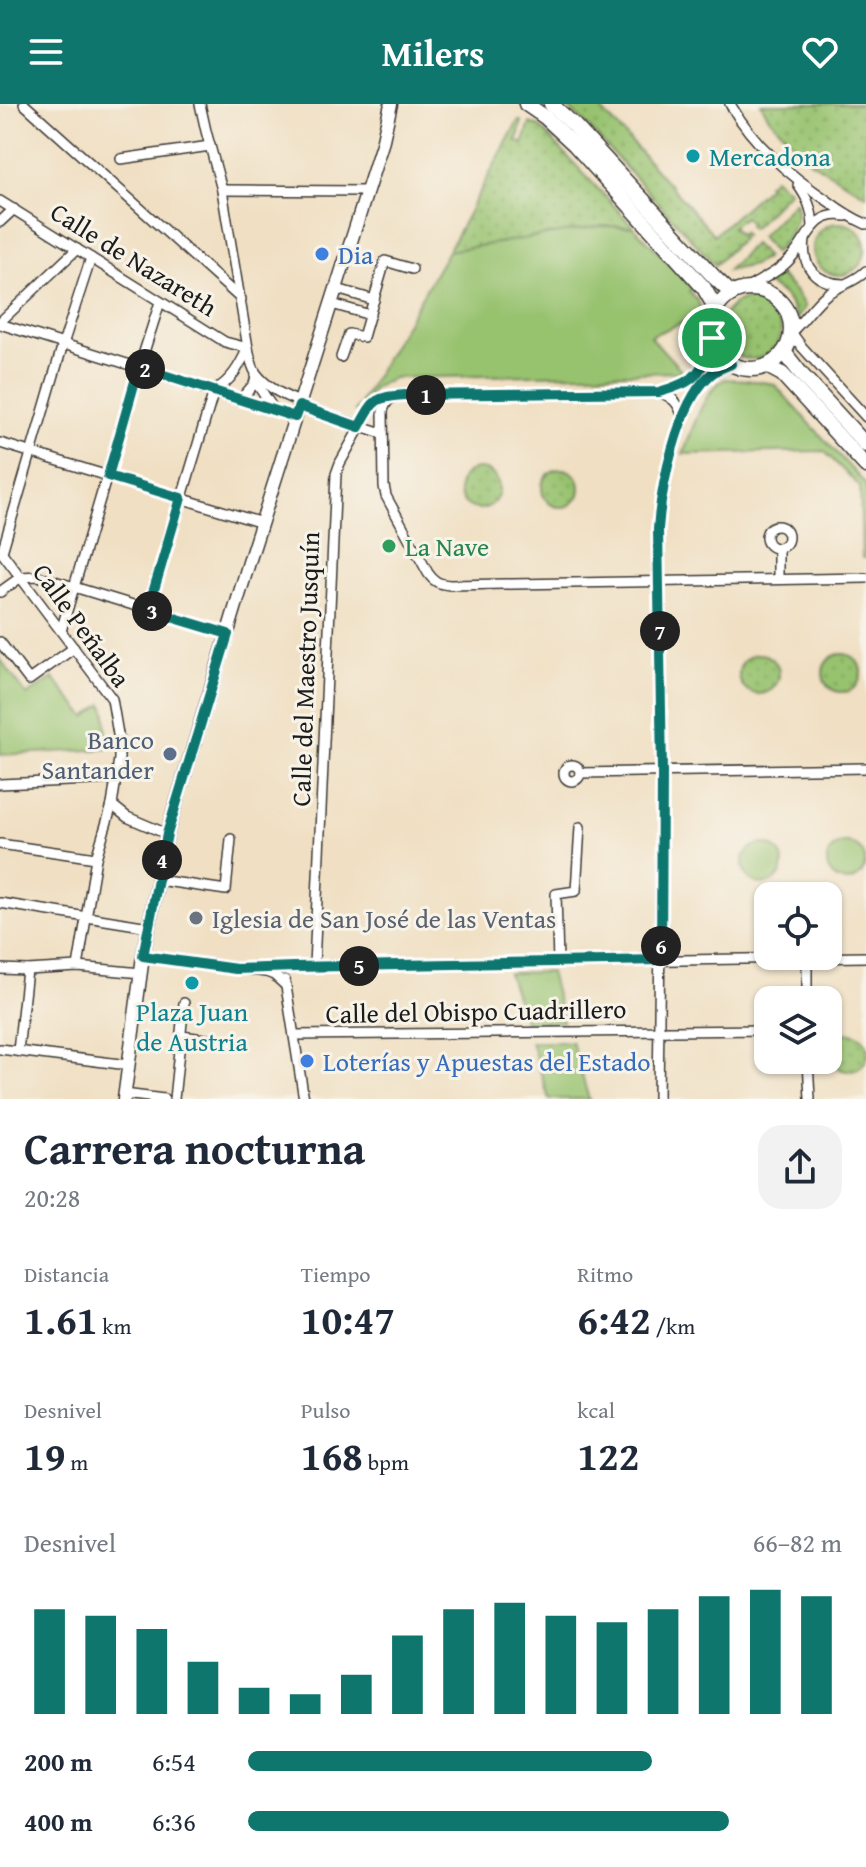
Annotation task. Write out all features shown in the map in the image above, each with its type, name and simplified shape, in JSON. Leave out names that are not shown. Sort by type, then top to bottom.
[{"type":"main road","points":[[124,1096],[143,956],[167,834],[382,144],[391,104]]},
{"type":"main road","points":[[526,104],[550,109],[574,125],[715,278],[738,292]]},
{"type":"main road","points":[[550,109],[575,145],[704,288],[714,312],[712,338],[722,358],[731,364],[751,369],[767,366],[784,352],[791,332],[790,319],[781,302],[773,295],[764,291],[738,292],[722,302],[714,312]]},
{"type":"main road","points":[[784,352],[866,445]]},
{"type":"main road","points":[[767,366],[782,374],[866,466]]},
{"type":"street","points":[[24,104],[241,299]]},
{"type":"street","points":[[200,104],[222,190],[248,348],[259,387],[274,410]]},
{"type":"street","points":[[730,104],[739,119],[792,176],[808,199],[813,226]]},
{"type":"street","points":[[121,159],[210,146]]},
{"type":"street","points":[[792,176],[860,222]]},
{"type":"street","points":[[222,190],[366,191]]},
{"type":"street","name":"Calle de Nazareth","points":[[0,201],[225,342],[248,348]]},
{"type":"street","points":[[0,222],[14,209]]},
{"type":"street","points":[[738,292],[781,267],[820,220],[840,214],[860,222]]},
{"type":"street","points":[[805,239],[805,258],[815,275],[823,281],[843,284]]},
{"type":"street","points":[[77,249],[0,323],[274,410],[298,408]]},
{"type":"street","points":[[1,551],[91,258]]},
{"type":"street","points":[[341,357],[349,334],[363,337],[385,261],[412,269]]},
{"type":"street","points":[[866,271],[825,295],[791,332],[866,417]]},
{"type":"street","points":[[337,289],[374,300]]},
{"type":"street","points":[[61,631],[160,302]]},
{"type":"street","points":[[332,304],[370,315]]},
{"type":"street","points":[[712,338],[708,354],[696,375],[683,385],[659,392],[392,397],[383,411],[386,496],[428,573],[440,584],[450,585],[866,578]]},
{"type":"street","points":[[148,610],[214,391],[237,371],[248,348]]},
{"type":"street","points":[[658,1099],[662,772],[660,504],[670,460],[694,395],[708,376],[731,364]]},
{"type":"street","points":[[237,371],[256,374],[298,408],[382,433]]},
{"type":"street","points":[[240,400],[254,384],[256,374]]},
{"type":"street","points":[[659,392],[680,405],[683,419]]},
{"type":"street","name":"Calle del Maestro Jusquín","points":[[314,966],[336,474],[374,402],[381,397],[392,397]]},
{"type":"street","points":[[0,443],[262,523]]},
{"type":"street","points":[[778,549],[778,579]]},
{"type":"street","name":"Calle Peñalba","points":[[1,551],[112,699],[119,759],[112,805],[96,858],[78,967]]},
{"type":"street","points":[[0,592],[21,577],[38,576],[228,634]]},
{"type":"street","points":[[0,642],[29,680],[74,648]]},
{"type":"street","points":[[580,773],[866,768]]},
{"type":"street","points":[[0,784],[115,779]]},
{"type":"street","points":[[112,805],[127,817],[167,834]]},
{"type":"street","points":[[558,962],[556,894],[576,891],[580,827]]},
{"type":"street","points":[[158,880],[226,890],[231,839]]},
{"type":"street","points":[[0,844],[96,858]]},
{"type":"street","points":[[0,903],[149,927]]},
{"type":"street","points":[[143,956],[251,970],[274,975],[285,985]]},
{"type":"street","points":[[842,957],[866,957]]},
{"type":"street","points":[[251,970],[314,966],[754,959]]},
{"type":"street","points":[[0,969],[78,967],[141,973]]},
{"type":"street","points":[[294,967],[285,978],[285,985],[304,1099]]},
{"type":"street","points":[[18,1051],[27,970]]},
{"type":"street","points":[[174,1099],[184,1003]]},
{"type":"street","name":"Calle del Obispo Cuadrillero","points":[[294,1035],[754,1030]]},
{"type":"street","points":[[181,1036],[236,1043]]},
{"type":"street","points":[[0,1049],[128,1065]]},
{"type":"street","points":[[809,1074],[810,1099]]},
{"type":"street","points":[[124,1096],[164,1099]]},
{"type":"green space","points":[[563,104],[600,104],[598,107],[714,235],[774,178],[789,191],[752,229],[744,217],[732,227],[739,235],[742,232],[745,235],[715,265],[581,119]]},
{"type":"green space","points":[[761,104],[866,104],[866,195],[811,162],[770,119]]},
{"type":"green space","points":[[518,121],[522,121],[517,141],[523,144],[530,123],[540,127],[634,227],[607,226],[448,251]]},
{"type":"green space","points":[[795,201],[795,223],[789,236],[774,253],[760,237]]},
{"type":"green space","points":[[839,223],[858,230],[865,249],[858,268],[839,275],[820,268],[813,249],[820,230]]},
{"type":"green space","points":[[602,226],[634,227],[692,288],[689,291],[699,302],[701,315],[650,336],[683,372],[393,378],[374,388],[355,412],[448,251]]},
{"type":"green space","points":[[753,244],[767,257],[753,265],[727,271]]},
{"type":"green space","points":[[779,275],[805,307],[797,319],[785,297],[764,283]]},
{"type":"green space","points":[[751,299],[763,301],[772,308],[779,317],[779,341],[772,350],[763,357],[751,359],[739,357],[730,350],[723,341],[721,329],[723,317],[730,308],[739,301]]},
{"type":"green space","points":[[725,379],[775,385],[866,485],[866,558],[862,558],[860,487],[824,451],[683,454],[704,402],[717,384]]},
{"type":"green space","points":[[479,469],[493,475],[499,489],[493,503],[479,509],[465,503],[459,489],[465,475]]},
{"type":"green space","points":[[561,469],[575,474],[580,488],[575,502],[561,507],[547,502],[542,488],[547,474]]},
{"type":"green space","points":[[759,654],[773,660],[779,674],[773,688],[759,694],[745,688],[739,674],[745,660]]},
{"type":"green space","points":[[842,654],[856,659],[861,673],[856,687],[842,692],[828,687],[823,673],[828,659]]},
{"type":"green space","points":[[0,659],[27,695],[53,678],[86,717],[103,704],[107,749],[0,755]]},
{"type":"green space","points":[[846,843],[860,848],[865,862],[860,876],[846,881],[832,876],[827,862],[832,848]]},
{"type":"green space","points":[[755,846],[771,846],[781,856],[781,872],[771,882],[755,882],[745,872],[745,856]]},
{"type":"green space","points":[[550,972],[563,1022],[525,1022],[508,973]]},
{"type":"green space","points":[[842,1034],[856,1034],[867,1045],[867,1059],[856,1070],[842,1070]]},
{"type":"green space","points":[[531,1042],[572,1042],[589,1099],[549,1099]]},
{"type":"place","name":"Mercadona","points":[[693,156]]},
{"type":"place","name":"Dia","points":[[322,254]]},
{"type":"place","name":"La Nave","points":[[389,546]]},
{"type":"place","name":"Banco Santander","points":[[170,754]]},
{"type":"place","name":"Iglesia de San José de las Ventas","points":[[196,918]]},
{"type":"place","name":"Plaza Juan de Austria","points":[[192,983]]},
{"type":"place","name":"Loterías y Apuestas del Estado","points":[[307,1061]]},
{"type":"route","points":[[712,338],[722,358],[731,364],[708,376],[694,395],[677,434],[660,504],[661,960],[251,970],[143,956],[167,834],[228,634],[148,610],[181,498],[108,476],[139,367],[295,417],[299,406],[359,427],[374,402],[381,397],[659,392],[683,385],[696,375],[708,354],[712,338]]}]
